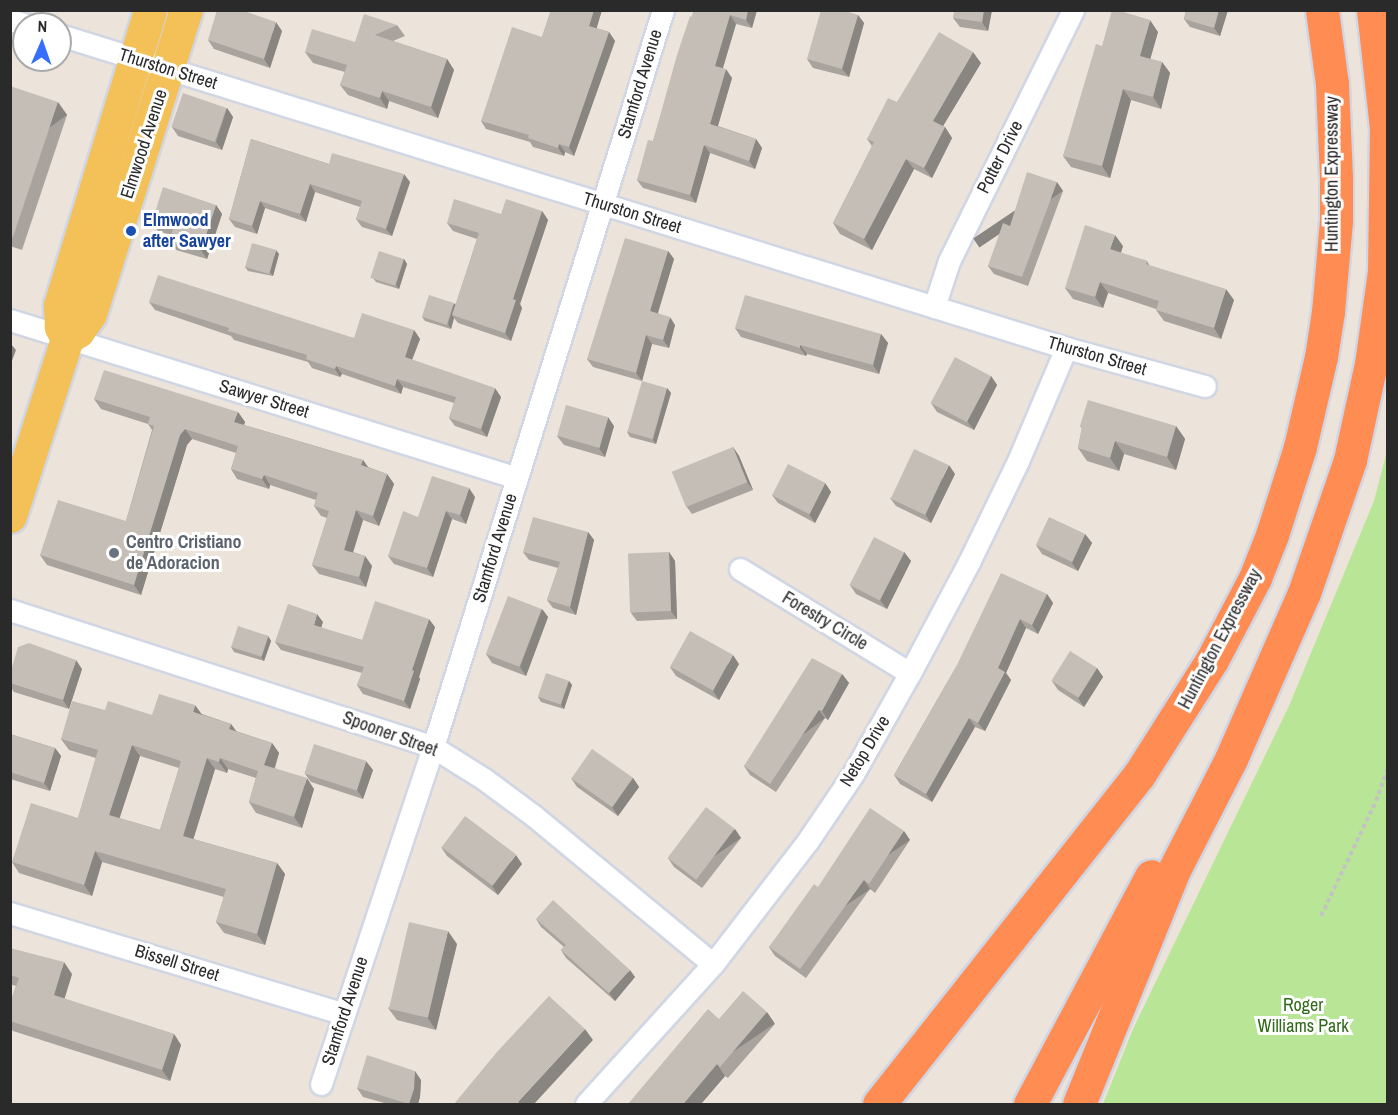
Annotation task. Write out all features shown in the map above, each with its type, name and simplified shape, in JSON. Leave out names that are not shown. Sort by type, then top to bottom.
[{"type":"highway","name":"Huntington Expressway","points":[[879,1104],[1139,775],[1212,660],[1255,578],[1272,535],[1300,447],[1321,357],[1329,300],[1336,221],[1336,177],[1332,84],[1322,10]]},
{"type":"highway","points":[[1079,1104],[1173,872],[1231,759],[1284,638],[1321,549],[1350,460],[1369,374],[1384,272],[1387,163],[1382,79],[1373,10]]},
{"type":"highway","points":[[1030,1104],[1218,753],[1284,638]]},
{"type":"main road","name":"Elmwood Avenue","points":[[67,338],[61,327],[60,305],[150,10]]},
{"type":"main road","name":"Elmwood Avenue","points":[[10,516],[67,338],[78,331],[90,314],[186,10]]},
{"type":"street","name":"Stamford Avenue","points":[[321,1084],[433,747],[663,10]]},
{"type":"street","name":"Potter Drive","points":[[934,307],[949,261],[1073,10]]},
{"type":"street","name":"Thurston Street","points":[[72,39],[1066,348],[1205,386]]},
{"type":"street","name":"Sawyer Street","points":[[10,320],[517,477]]},
{"type":"street","name":"Netop Drive","points":[[586,1104],[713,964],[765,898],[846,784],[910,673],[1018,461],[1066,348]]},
{"type":"street","name":"Forestry Circle","points":[[740,569],[910,673]]},
{"type":"street","name":"Spooner Street","points":[[10,610],[433,747],[484,779],[534,816],[713,964]]},
{"type":"street","name":"Bissell Street","points":[[10,913],[344,1014]]},
{"type":"path","points":[[1321,916],[1362,832],[1388,768]]},
{"type":"green space","name":"Roger Williams Park","points":[[1387,451],[1387,1104],[1103,1104],[1133,1029],[1289,706],[1374,501]]},
{"type":"building","points":[[217,10],[241,10],[276,22],[264,59],[208,40]]},
{"type":"building","points":[[551,10],[594,10],[589,26],[609,32],[569,147],[559,144],[558,148],[528,138],[529,135],[481,121],[512,27],[542,37]]},
{"type":"building","points":[[694,10],[748,10],[746,20],[730,15],[715,66],[726,69],[710,124],[756,139],[749,161],[704,145],[690,195],[637,180],[648,140],[653,141],[677,55]]},
{"type":"building","points":[[821,10],[842,10],[858,15],[842,69],[807,59]]},
{"type":"building","points":[[955,10],[984,10],[982,22],[953,18]]},
{"type":"building","points":[[1112,10],[1150,20],[1140,56],[1162,62],[1153,97],[1123,89],[1102,166],[1063,156],[1096,44],[1102,46]]},
{"type":"building","points":[[1186,10],[1219,10],[1214,28],[1184,19]]},
{"type":"building","points":[[364,14],[397,25],[375,35],[447,59],[431,107],[382,91],[380,98],[340,85],[347,65],[305,52],[312,29],[355,42]]},
{"type":"building","points":[[939,32],[973,52],[933,121],[945,127],[924,168],[906,159],[864,239],[833,223],[874,142],[867,139],[888,98],[897,102]]},
{"type":"building","points":[[10,86],[58,102],[13,237],[10,236]]},
{"type":"building","points":[[183,93],[226,108],[215,142],[171,127]]},
{"type":"building","points":[[251,139],[329,164],[332,153],[404,174],[386,229],[356,219],[362,201],[310,184],[300,214],[260,201],[252,226],[229,219]]},
{"type":"building","points":[[1027,172],[1057,182],[1022,277],[988,266],[1003,223],[1010,226]]},
{"type":"building","points":[[163,187],[216,205],[201,250],[169,241],[173,229],[152,222]]},
{"type":"building","points":[[454,199],[501,214],[506,199],[542,211],[513,299],[516,300],[505,333],[452,315],[479,233],[447,223]]},
{"type":"building","points":[[1085,225],[1115,235],[1110,249],[1147,261],[1146,264],[1226,289],[1214,328],[1156,310],[1159,301],[1100,282],[1095,297],[1065,288]]},
{"type":"building","points":[[625,238],[668,251],[650,311],[670,317],[663,340],[646,335],[636,373],[587,359]]},
{"type":"building","points":[[252,243],[276,250],[269,274],[245,267]]},
{"type":"building","points":[[379,251],[404,259],[395,286],[370,278]]},
{"type":"building","points":[[158,275],[354,338],[362,313],[414,330],[405,357],[495,388],[481,429],[449,418],[456,397],[397,379],[395,386],[336,366],[335,369],[306,359],[307,355],[228,331],[229,328],[149,302]]},
{"type":"building","points":[[429,295],[454,303],[447,325],[422,317]]},
{"type":"building","points":[[745,295],[881,334],[873,365],[800,345],[800,348],[735,328]]},
{"type":"building","points":[[955,357],[991,376],[967,422],[931,403]]},
{"type":"building","points":[[104,370],[238,412],[234,422],[363,460],[361,465],[387,474],[373,516],[356,510],[344,550],[365,556],[359,577],[312,565],[329,511],[314,506],[318,493],[264,475],[262,479],[231,469],[238,446],[185,429],[180,435],[134,585],[40,555],[58,500],[126,521],[154,426],[148,424],[150,417],[94,399]]},
{"type":"building","points":[[642,381],[667,388],[652,439],[627,432]]},
{"type":"building","points":[[1088,400],[1176,426],[1167,457],[1115,441],[1110,458],[1078,448],[1082,426],[1080,426]]},
{"type":"building","points":[[566,405],[608,417],[599,448],[557,436]]},
{"type":"building","points":[[733,447],[747,482],[686,507],[672,472]]},
{"type":"building","points":[[914,449],[948,465],[925,515],[891,499]]},
{"type":"building","points":[[788,464],[825,483],[810,514],[772,495]]},
{"type":"building","points":[[432,476],[469,488],[460,515],[446,511],[427,568],[388,556],[403,511],[418,517]]},
{"type":"building","points":[[533,517],[588,532],[570,607],[547,600],[560,562],[523,552]]},
{"type":"building","points":[[1049,517],[1085,534],[1072,562],[1036,545]]},
{"type":"building","points":[[874,537],[904,552],[880,601],[849,585]]},
{"type":"building","points":[[669,552],[671,611],[630,612],[628,553]]},
{"type":"building","points":[[1001,573],[1047,594],[1032,625],[1020,619],[998,668],[1005,672],[978,723],[969,718],[926,794],[894,775],[956,667]]},
{"type":"building","points":[[508,596],[542,609],[519,667],[486,654]]},
{"type":"building","points":[[375,601],[429,619],[404,701],[357,685],[364,667],[275,642],[288,604],[317,614],[314,625],[362,640]]},
{"type":"building","points":[[238,626],[268,636],[262,657],[231,647]]},
{"type":"building","points":[[690,631],[733,655],[713,691],[670,667]]},
{"type":"building","points":[[29,643],[76,660],[63,700],[10,683],[10,674],[18,647]]},
{"type":"building","points":[[1070,651],[1097,668],[1079,698],[1051,681]]},
{"type":"building","points":[[812,658],[842,674],[822,711],[819,710],[770,784],[744,766]]},
{"type":"building","points":[[546,673],[569,681],[561,704],[538,697]]},
{"type":"building","points":[[159,694],[195,705],[193,712],[231,724],[229,729],[272,743],[264,765],[307,778],[294,817],[249,802],[258,771],[220,758],[219,762],[207,758],[183,836],[277,863],[257,934],[216,922],[226,889],[95,851],[84,885],[12,862],[31,803],[78,818],[98,750],[61,739],[72,701],[105,710],[108,701],[152,715]],"holes":[[[132,745],[181,761],[160,830],[109,815]]]},
{"type":"building","points":[[10,734],[55,748],[44,783],[10,772]]},
{"type":"building","points":[[314,744],[366,761],[357,790],[304,773]]},
{"type":"building","points":[[592,749],[633,778],[612,807],[571,778]]},
{"type":"building","points":[[706,807],[735,829],[696,880],[667,858]]},
{"type":"building","points":[[870,808],[904,831],[869,884],[864,880],[800,969],[769,947],[814,884],[818,887]]},
{"type":"building","points":[[465,816],[516,855],[493,886],[442,847]]},
{"type":"building","points":[[553,900],[630,970],[609,993],[561,950],[566,945],[536,919]]},
{"type":"building","points":[[409,922],[448,931],[428,1018],[389,1009]]},
{"type":"building","points":[[10,948],[64,962],[54,995],[174,1034],[162,1070],[10,1021],[10,1004],[19,978],[10,975]]},
{"type":"building","points":[[743,991],[767,1012],[720,1067],[717,1064],[683,1104],[628,1104],[708,1009],[719,1019]]},
{"type":"building","points":[[549,996],[585,1029],[518,1102],[520,1104],[454,1104],[497,1052]]},
{"type":"building","points":[[367,1055],[415,1071],[414,1089],[409,1104],[357,1088]]},
{"type":"place","name":"Elmwood after Sawyer","points":[[131,231]]},
{"type":"place","name":"Centro Cristiano de Adoracion","points":[[114,553]]}]
